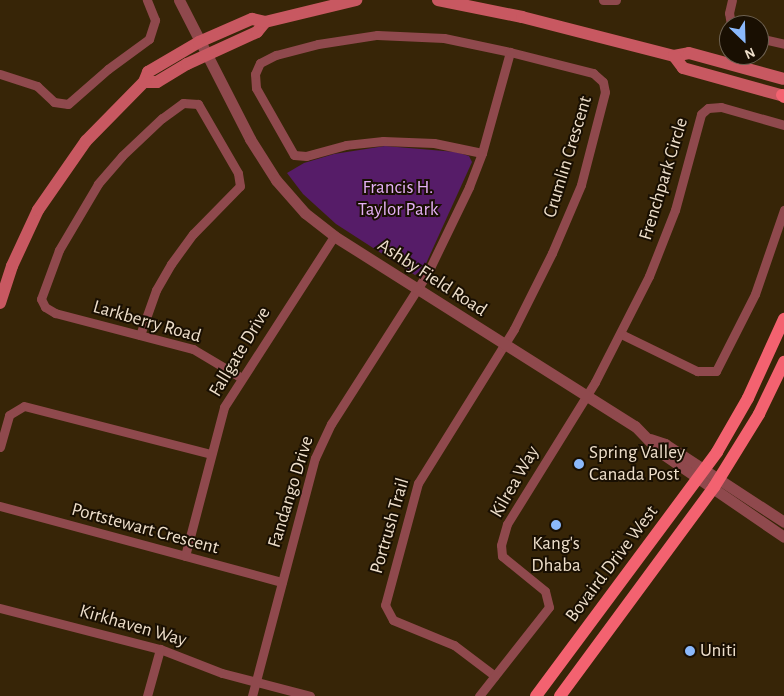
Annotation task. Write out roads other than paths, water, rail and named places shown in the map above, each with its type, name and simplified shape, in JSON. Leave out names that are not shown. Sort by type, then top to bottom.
[{"type":"main road","points":[[0,303],[12,266],[38,210],[86,141],[144,82],[148,72],[199,42],[252,19],[265,22],[356,0]]},
{"type":"main road","points":[[438,0],[522,17],[674,56],[689,53],[784,79]]},
{"type":"main road","points":[[144,82],[157,82],[205,54],[257,32],[265,22]]},
{"type":"main road","points":[[674,56],[683,68],[783,96]]},
{"type":"main road","name":"Bovaird Drive West","points":[[536,696],[701,473],[748,398],[784,320]]},
{"type":"main road","name":"Bovaird Drive West","points":[[560,696],[716,483],[758,414],[784,362]]},
{"type":"street","points":[[0,74],[37,86],[54,102],[68,104],[108,69],[149,39],[155,20],[147,0]]},
{"type":"street","name":"Ashby Field Road","points":[[179,0],[239,120],[271,172],[297,205],[334,236],[587,396],[650,439],[665,444],[716,483]]},
{"type":"street","points":[[602,0],[616,0]]},
{"type":"street","points":[[728,15],[732,0]]},
{"type":"street","points":[[418,289],[469,187],[482,153],[510,52],[432,36],[370,36],[318,44],[276,55],[260,64],[255,74],[256,88],[294,155],[306,156],[346,145],[390,141],[434,143],[482,153]]},
{"type":"street","points":[[769,40],[784,44]]},
{"type":"street","name":"Crumlin Crescent","points":[[504,345],[573,207],[606,89],[602,79],[593,73],[510,52]]},
{"type":"street","name":"Larkberry Road","points":[[140,335],[156,290],[174,258],[198,228],[240,186],[238,173],[198,104],[183,103],[166,114],[134,144],[98,184],[59,250],[41,295],[43,303],[55,313],[201,353],[240,377]]},
{"type":"street","name":"Frenchpark Circle","points":[[587,396],[621,334],[669,228],[703,110],[721,107],[784,124]]},
{"type":"street","points":[[621,334],[697,371],[716,371],[755,294],[784,210]]},
{"type":"street","name":"Fallgate Drive","points":[[185,556],[224,407],[240,377],[334,236]]},
{"type":"street","name":"Fandango Drive","points":[[252,696],[320,444],[418,289]]},
{"type":"street","name":"Portrush Trail","points":[[495,676],[454,645],[393,620],[385,605],[418,483],[504,345]]},
{"type":"street","name":"Kilrea Way","points":[[479,696],[544,614],[550,601],[545,591],[504,560],[500,552],[503,535],[511,516],[587,396]]},
{"type":"street","points":[[0,447],[9,415],[24,406],[211,454]]},
{"type":"street","points":[[716,483],[784,522]]},
{"type":"street","points":[[716,483],[784,538]]},
{"type":"street","name":"Portstewart Crescent","points":[[0,506],[282,582]]},
{"type":"street","name":"Kirkhaven Way","points":[[0,608],[160,649],[210,669],[256,681]]},
{"type":"street","points":[[147,696],[160,649]]},
{"type":"street","points":[[256,681],[310,696]]},
{"type":"place","name":"Spring Valley Canada Post","points":[[579,464]]},
{"type":"place","name":"Kang's Dhaba","points":[[556,525]]},
{"type":"place","name":"Uniti","points":[[690,651]]},
{"type":"park label","name":"Francis H. Taylor Park","points":[[398,199]]}]
